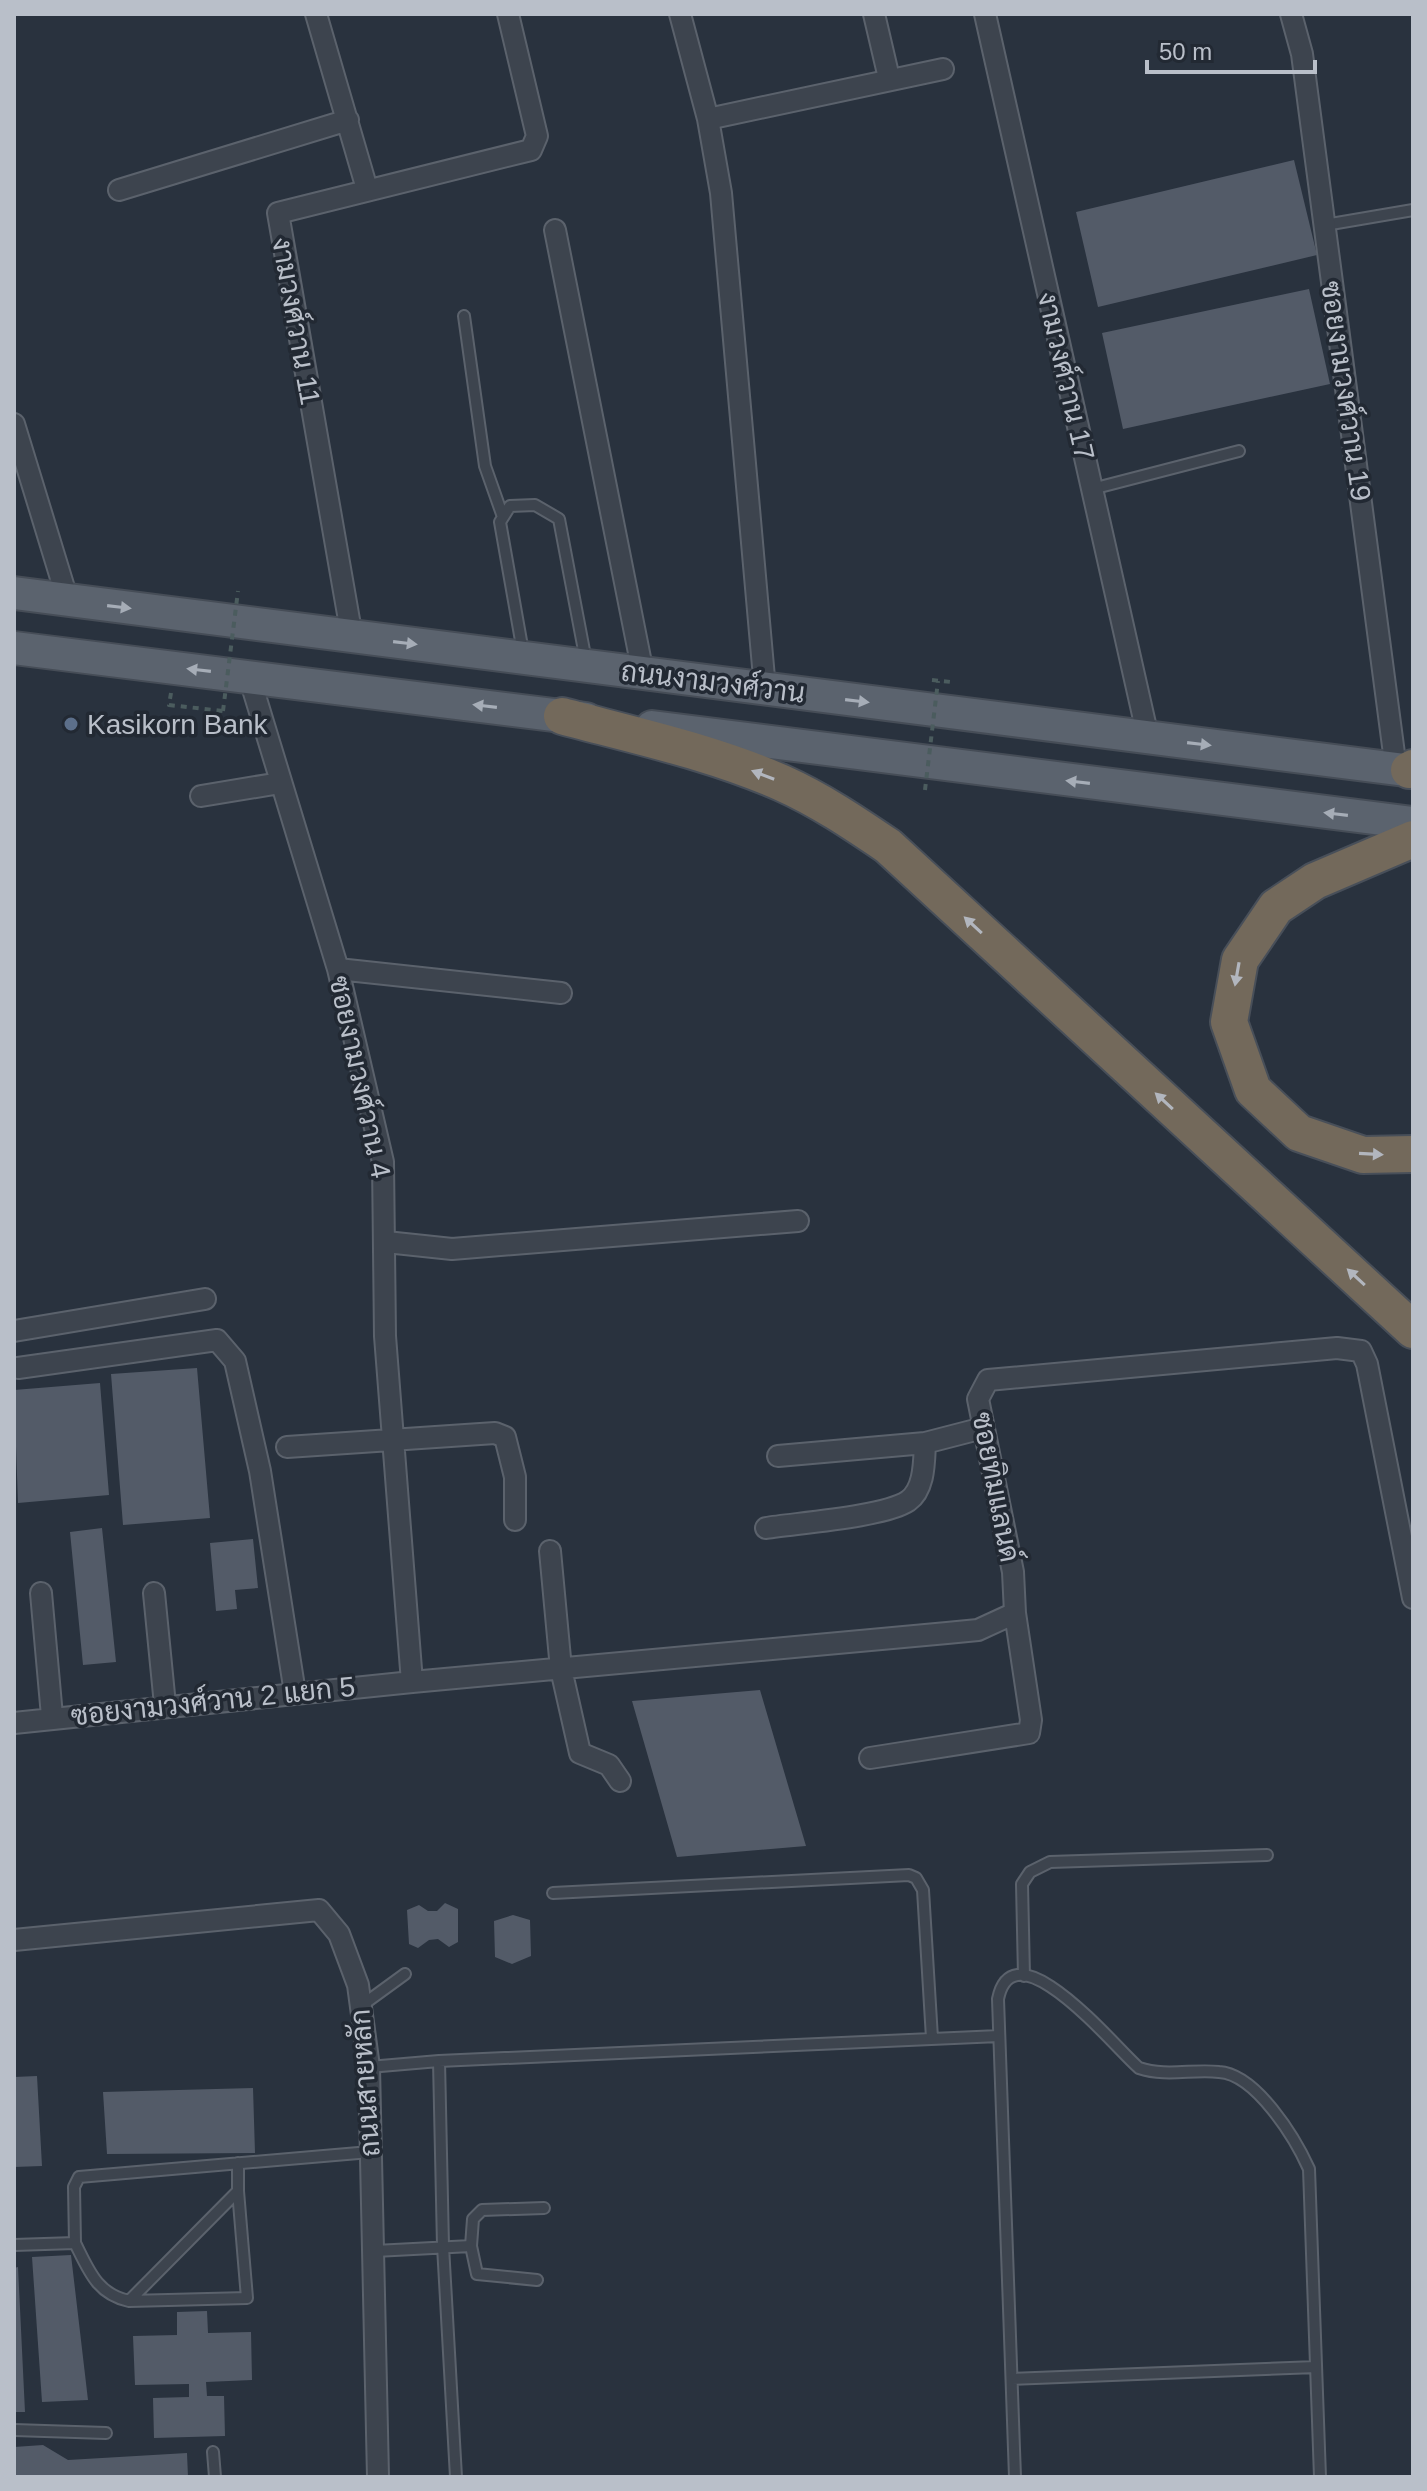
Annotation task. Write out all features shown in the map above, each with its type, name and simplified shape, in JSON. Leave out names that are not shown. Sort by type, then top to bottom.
[{"type":"highway","points":[[562,716],[725,760],[782,783],[836,811],[888,846],[1413,1330]]},
{"type":"highway","points":[[1413,839],[1315,881],[1276,907],[1240,960],[1229,1022],[1253,1090],[1299,1133],[1363,1155],[1413,1154]]},
{"type":"main road","name":"ถนนงามวงศ์วาน","points":[[14,593],[1408,769]]},
{"type":"main road","name":"ถนนงามวงศ์วาน","points":[[14,648],[1413,823]]},
{"type":"street","points":[[316,14],[367,189]]},
{"type":"street","name":"งามวงศ์วาน 11","points":[[352,637],[278,213],[285,208],[531,150],[537,136],[508,14]]},
{"type":"street","points":[[680,14],[708,119],[721,193],[765,689]]},
{"type":"street","points":[[874,14],[889,78]]},
{"type":"street","name":"งามวงศ์วาน 17","points":[[985,14],[1148,737]]},
{"type":"street","name":"ซอยงามวงศ์วาน 19","points":[[1291,14],[1302,54],[1408,769]]},
{"type":"street","points":[[708,119],[889,78],[943,69]]},
{"type":"street","points":[[119,190],[348,120]]},
{"type":"street","points":[[555,230],[643,673]]},
{"type":"street","points":[[14,424],[68,601]]},
{"type":"street","name":"ซอยงามวงศ์วาน 4","points":[[249,676],[338,969],[383,1162],[385,1336],[412,1682]]},
{"type":"street","points":[[201,796],[280,783]]},
{"type":"street","points":[[338,969],[561,993]]},
{"type":"street","points":[[386,1242],[452,1249],[798,1221]]},
{"type":"street","points":[[14,1331],[205,1299]]},
{"type":"street","points":[[18,1368],[217,1340],[226,1349],[235,1361],[260,1471],[295,1693]]},
{"type":"street","name":"ซอยทิมแลนด์","points":[[870,1758],[1029,1733],[1031,1720],[1015,1613],[1013,1572],[978,1399],[988,1380],[1337,1348],[1361,1351],[1367,1364],[1413,1598]]},
{"type":"street","points":[[778,1456],[925,1443],[983,1428]]},
{"type":"street","points":[[287,1447],[394,1442],[487,1433],[505,1437],[515,1477],[515,1520]]},
{"type":"street","points":[[766,1528],[882,1510],[908,1501],[921,1480],[925,1443]]},
{"type":"street","points":[[550,1551],[561,1669],[580,1753],[609,1765],[620,1781]]},
{"type":"street","points":[[41,1593],[52,1716]]},
{"type":"street","points":[[154,1593],[165,1705]]},
{"type":"street","points":[[412,1682],[978,1630],[1015,1613]]},
{"type":"street","name":"ซอยงามวงศ์วาน 2 แยก 5","points":[[14,1723],[52,1716],[412,1682]]},
{"type":"street","name":"ถนนสายหลัก","points":[[14,1940],[319,1910],[339,1934],[358,1985],[369,2067],[378,2477]]},
{"type":"lane","points":[[1325,225],[1413,210]]},
{"type":"lane","points":[[464,316],[485,466],[503,517]]},
{"type":"lane","points":[[1092,489],[1239,451]]},
{"type":"lane","points":[[524,658],[500,522],[510,506],[535,505],[559,519],[588,667]]},
{"type":"lane","points":[[1024,1976],[1022,1884],[1039,1866],[1050,1862],[1267,1855]]},
{"type":"lane","points":[[553,1893],[909,1875],[916,1878],[923,1890],[932,2038]]},
{"type":"lane","points":[[361,2006],[405,1974]]},
{"type":"lane","points":[[1015,2477],[999,2036],[1000,1988],[1009,1979],[1024,1976],[1040,1979],[1059,1989],[1139,2068],[1157,2074],[1219,2071],[1237,2075],[1295,2137],[1309,2169],[1320,2477]]},
{"type":"lane","points":[[369,2067],[439,2061],[999,2036]]},
{"type":"lane","points":[[439,2061],[443,2246],[456,2477]]},
{"type":"lane","points":[[238,2163],[249,2291],[247,2298],[129,2301],[105,2293],[75,2243],[74,2187],[79,2177],[238,2163],[370,2152]]},
{"type":"lane","points":[[129,2301],[238,2191]]},
{"type":"lane","points":[[537,2280],[477,2274],[471,2246],[473,2219],[482,2210],[544,2208]]},
{"type":"lane","points":[[14,2245],[75,2243]]},
{"type":"lane","points":[[375,2251],[471,2246]]},
{"type":"lane","points":[[1012,2379],[1316,2367]]},
{"type":"lane","points":[[14,2430],[106,2433]]},
{"type":"lane","points":[[213,2452],[215,2477]]},
{"type":"path","points":[[169,705],[223,711],[238,591]]},
{"type":"path","points":[[925,790],[938,681]]},
{"type":"building","points":[[1294,160],[1317,255],[1098,307],[1076,212]]},
{"type":"building","points":[[1309,289],[1330,384],[1123,429],[1102,333]]},
{"type":"building","points":[[197,1368],[210,1518],[123,1525],[111,1374]]},
{"type":"building","points":[[100,1383],[109,1495],[18,1503],[14,1390]]},
{"type":"building","points":[[102,1528],[116,1662],[83,1665],[70,1532]]},
{"type":"building","points":[[253,1539],[258,1588],[235,1590],[237,1609],[216,1611],[210,1543]]},
{"type":"building","points":[[760,1690],[806,1846],[677,1857],[632,1701]]},
{"type":"building","points":[[445,1903],[458,1909],[458,1942],[449,1947],[438,1939],[429,1940],[418,1948],[409,1944],[407,1910],[419,1905],[428,1911],[437,1911]]},
{"type":"building","points":[[513,1915],[530,1920],[531,1956],[512,1964],[495,1957],[494,1921]]},
{"type":"building","points":[[37,2076],[42,2166],[14,2167],[14,2077]]},
{"type":"building","points":[[253,2088],[255,2153],[107,2154],[103,2092]]},
{"type":"building","points":[[71,2255],[88,2400],[42,2402],[32,2257]]},
{"type":"building","points":[[18,2267],[25,2412],[14,2412],[14,2268]]},
{"type":"building","points":[[207,2311],[208,2333],[251,2332],[252,2380],[206,2382],[207,2396],[224,2396],[225,2436],[154,2438],[153,2398],[189,2397],[189,2384],[135,2385],[133,2336],[177,2335],[177,2312]]},
{"type":"building","points":[[43,2445],[68,2460],[187,2453],[188,2477],[14,2477],[14,2447]]},
{"type":"place","name":"Kasikorn Bank","points":[[71,724]]}]
